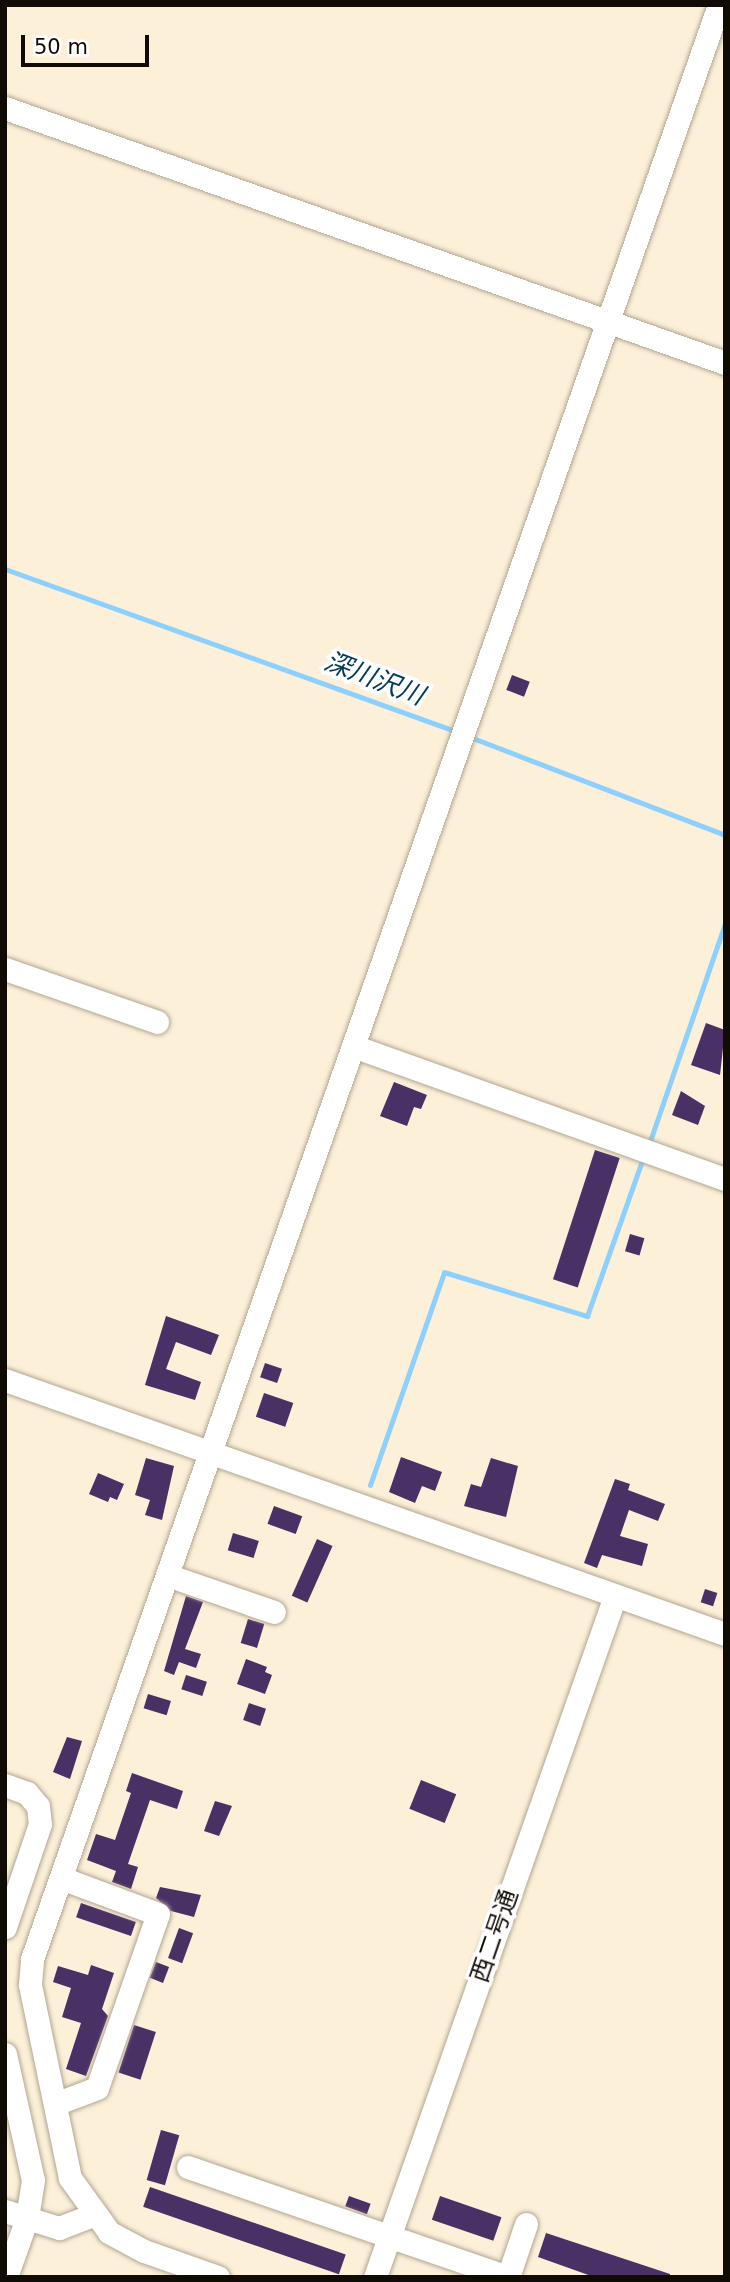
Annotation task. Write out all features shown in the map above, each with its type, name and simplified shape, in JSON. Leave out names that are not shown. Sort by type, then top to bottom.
[{"type":"street","points":[[218,2277],[144,2251],[109,2232],[93,2215],[70,2178],[30,1984],[32,1959],[610,323],[719,5]]},
{"type":"street","points":[[5,107],[725,363]]},
{"type":"street","points":[[5,969],[157,1022]]},
{"type":"street","points":[[353,1046],[725,1179]]},
{"type":"street","points":[[5,1380],[725,1634]]},
{"type":"street","points":[[167,1575],[274,1612]]},
{"type":"street","name":"西二号通","points":[[376,2277],[615,1596]]},
{"type":"street","points":[[5,1786],[27,1793],[38,1806],[40,1824],[5,1927]]},
{"type":"street","points":[[55,2104],[97,2088],[158,1914],[61,1878]]},
{"type":"street","points":[[5,2054],[33,2180],[16,2214],[6,2277]]},
{"type":"street","points":[[188,2167],[508,2277],[526,2224]]},
{"type":"street","points":[[16,2214],[58,2228],[93,2215]]},
{"type":"building","points":[[512,675],[530,682],[524,697],[506,690]]},
{"type":"building","points":[[706,1023],[725,1030],[720,1075],[691,1065]]},
{"type":"building","points":[[394,1082],[427,1095],[421,1109],[414,1107],[407,1126],[380,1116]]},
{"type":"building","points":[[681,1091],[705,1106],[698,1125],[672,1115]]},
{"type":"building","points":[[595,1150],[620,1158],[578,1287],[553,1279]]},
{"type":"building","points":[[630,1234],[644,1238],[639,1255],[625,1251]]},
{"type":"building","points":[[166,1316],[219,1335],[211,1355],[176,1342],[166,1369],[201,1382],[195,1400],[145,1385]]},
{"type":"building","points":[[265,1363],[282,1369],[277,1383],[260,1377]]},
{"type":"building","points":[[264,1393],[293,1403],[285,1427],[256,1417]]},
{"type":"building","points":[[401,1457],[442,1472],[435,1491],[422,1486],[415,1503],[389,1492]]},
{"type":"building","points":[[146,1458],[174,1466],[162,1520],[145,1515],[150,1500],[135,1495]]},
{"type":"building","points":[[491,1458],[518,1466],[506,1517],[464,1506],[471,1484],[481,1487]]},
{"type":"building","points":[[98,1473],[124,1484],[117,1500],[110,1497],[108,1502],[89,1494]]},
{"type":"building","points":[[615,1479],[630,1484],[628,1490],[665,1504],[658,1521],[629,1510],[620,1536],[648,1544],[642,1566],[602,1555],[597,1568],[584,1563]]},
{"type":"building","points":[[274,1506],[302,1516],[296,1534],[268,1524]]},
{"type":"building","points":[[233,1533],[259,1541],[254,1558],[228,1550]]},
{"type":"building","points":[[317,1539],[333,1546],[307,1603],[292,1596]]},
{"type":"building","points":[[705,1589],[717,1593],[713,1606],[701,1602]]},
{"type":"building","points":[[186,1596],[203,1602],[185,1649],[201,1654],[196,1668],[179,1662],[174,1675],[164,1671]]},
{"type":"building","points":[[248,1619],[264,1624],[257,1648],[241,1643]]},
{"type":"building","points":[[246,1659],[267,1667],[265,1672],[272,1675],[265,1694],[237,1684]]},
{"type":"building","points":[[186,1675],[207,1682],[202,1696],[181,1689]]},
{"type":"building","points":[[148,1694],[171,1701],[167,1715],[144,1708]]},
{"type":"building","points":[[249,1703],[266,1709],[260,1726],[243,1720]]},
{"type":"building","points":[[67,1737],[82,1741],[70,1779],[53,1772]]},
{"type":"building","points":[[132,1773],[183,1791],[177,1809],[150,1800],[128,1864],[138,1867],[131,1889],[112,1882],[116,1871],[87,1860],[96,1834],[115,1840],[131,1793],[126,1791]]},
{"type":"building","points":[[421,1780],[456,1794],[445,1823],[409,1809]]},
{"type":"building","points":[[215,1801],[232,1806],[219,1836],[204,1831]]},
{"type":"building","points":[[160,1887],[201,1895],[194,1917],[171,1911],[156,1898]]},
{"type":"building","points":[[81,1903],[136,1922],[131,1936],[76,1917]]},
{"type":"building","points":[[179,1928],[193,1933],[182,1963],[168,1958]]},
{"type":"building","points":[[156,1962],[169,1967],[163,1983],[150,1978]]},
{"type":"building","points":[[91,1965],[114,1973],[102,2009],[108,2016],[86,2076],[66,2069],[81,2023],[62,2017],[71,1988],[53,1982],[58,1966],[88,1975]]},
{"type":"building","points":[[134,2025],[156,2032],[140,2080],[119,2073]]},
{"type":"building","points":[[161,2130],[179,2135],[165,2185],[147,2180]]},
{"type":"building","points":[[150,2187],[346,2254],[339,2274],[143,2207]]},
{"type":"building","points":[[349,2196],[371,2204],[367,2214],[345,2206]]},
{"type":"building","points":[[440,2196],[501,2217],[493,2241],[432,2220]]},
{"type":"building","points":[[546,2233],[670,2274],[670,2277],[594,2277],[538,2257]]},
{"type":"waterway","name":"深川沢川","points":[[5,569],[457,732]]},
{"type":"waterway","name":"深川沢川","points":[[470,737],[725,835]]},
{"type":"waterway","points":[[649,1144],[725,923]]},
{"type":"waterway","points":[[370,1485],[444,1272],[587,1316],[642,1161]]}]
